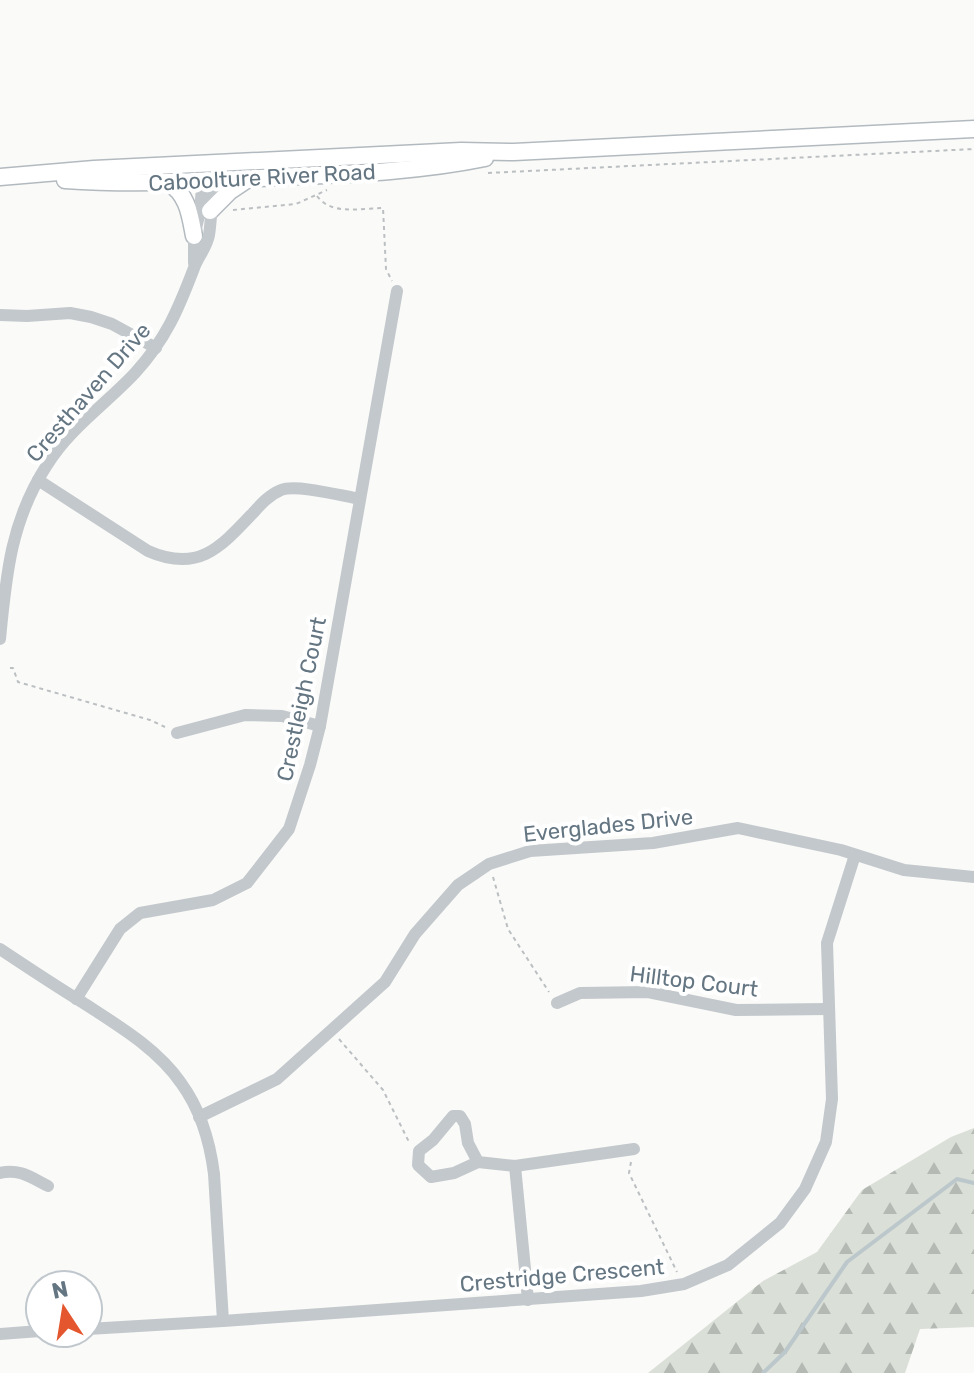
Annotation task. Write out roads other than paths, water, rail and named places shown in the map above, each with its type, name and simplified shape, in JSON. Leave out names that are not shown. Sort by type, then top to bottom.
[{"type":"main road","name":"Caboolture River Road","points":[[4,176],[94,169],[208,172],[461,151],[514,152],[974,129]]},
{"type":"main road","name":"Caboolture River Road","points":[[4,176],[142,184],[168,182],[208,172],[248,179],[361,173],[461,163],[514,152]]},
{"type":"main road","points":[[216,211],[230,191],[248,179]]},
{"type":"main road","points":[[168,182],[180,192],[188,205],[194,236]]},
{"type":"street","name":"Cresthaven Drive","points":[[0,639],[11,549],[20,518],[48,463],[73,432],[135,373],[156,348],[182,303],[216,211],[208,172]]},
{"type":"street","name":"Cresthaven Drive","points":[[194,267],[194,236],[208,172]]},
{"type":"street","name":"Crestleigh Court","points":[[76,999],[120,929],[140,913],[213,900],[247,883],[289,829],[320,726],[397,291]]},
{"type":"street","points":[[0,315],[70,313],[91,317],[112,324],[156,348]]},
{"type":"street","points":[[38,480],[148,551],[181,561],[216,549],[267,498],[280,490],[310,490],[360,499]]},
{"type":"street","points":[[177,733],[245,715],[282,716],[320,726]]},
{"type":"street","name":"Everglades Drive","points":[[199,1117],[277,1079],[385,982],[415,934],[458,885],[489,864],[530,851],[653,843],[738,828],[855,855],[904,870],[974,877]]},
{"type":"street","name":"Crestridge Crescent","points":[[104,1328],[641,1291],[684,1284],[728,1265],[780,1223],[805,1189],[826,1142],[832,1099],[827,943],[855,855]]},
{"type":"street","points":[[0,949],[122,1028],[158,1056],[181,1083],[199,1117],[211,1150],[223,1321]]},
{"type":"street","name":"Hilltop Court","points":[[557,1003],[580,993],[648,992],[736,1010],[828,1009]]},
{"type":"street","points":[[478,1162],[468,1143],[465,1124],[460,1116],[453,1116],[419,1151],[418,1165],[431,1177],[454,1173],[478,1162],[515,1166],[634,1149]]},
{"type":"street","points":[[515,1166],[528,1300]]},
{"type":"street","points":[[0,1173],[19,1171],[48,1186]]},
{"type":"street","points":[[0,1334],[24,1332]]},
{"type":"waterway","points":[[763,1373],[785,1352],[847,1262],[957,1179],[974,1183]]}]
